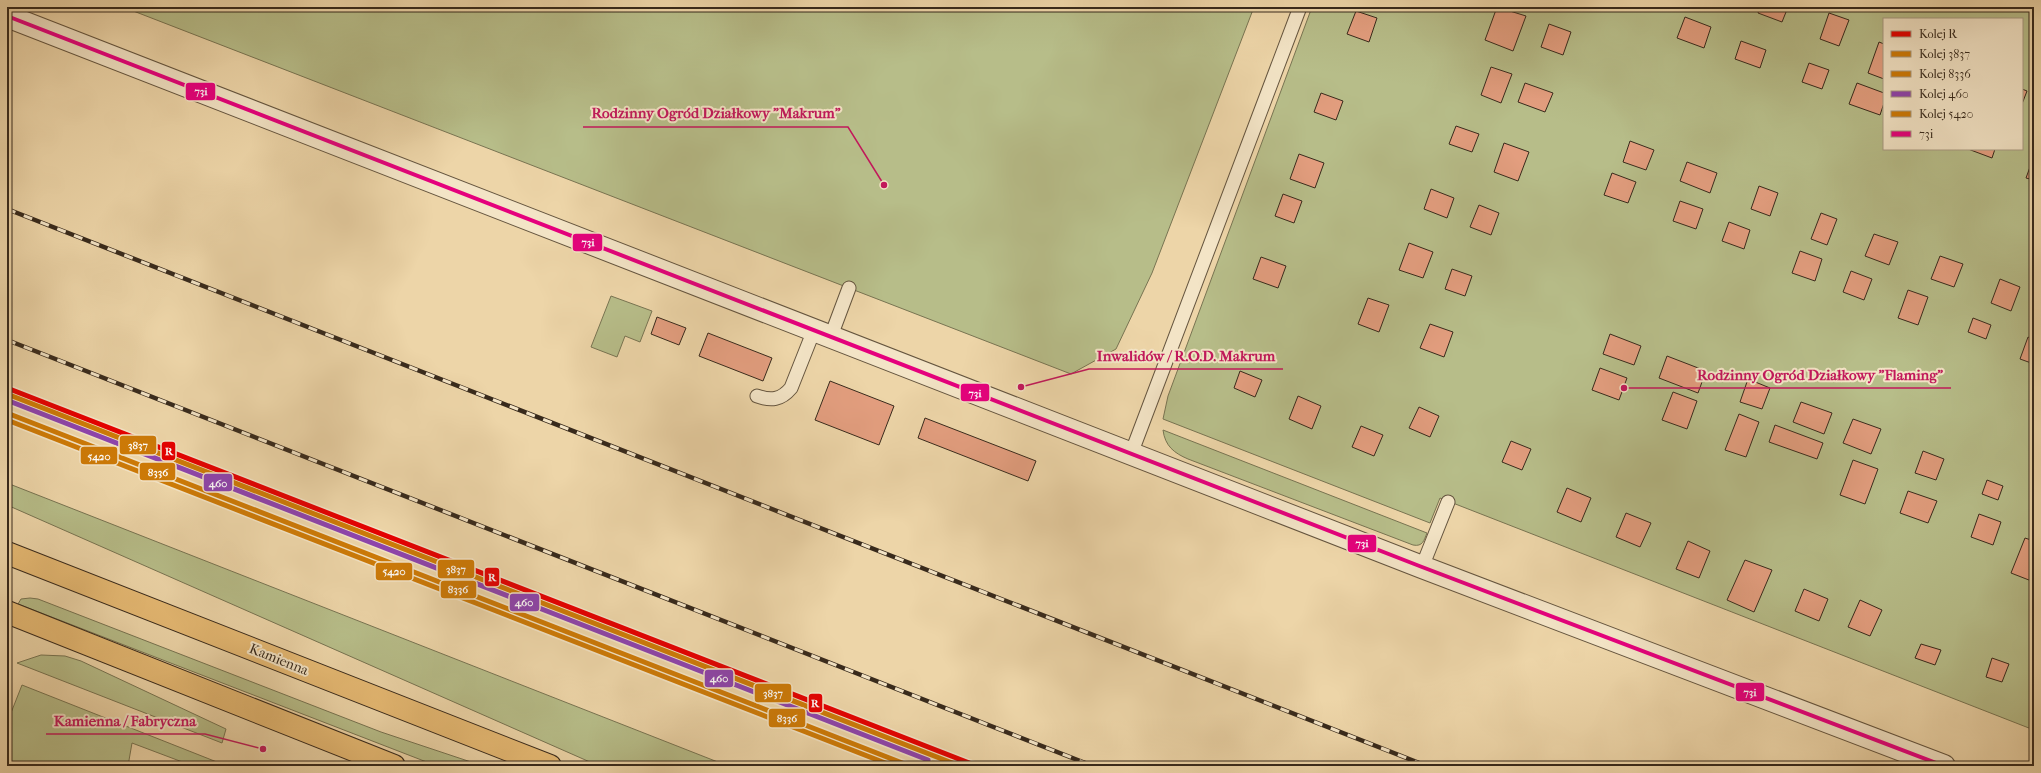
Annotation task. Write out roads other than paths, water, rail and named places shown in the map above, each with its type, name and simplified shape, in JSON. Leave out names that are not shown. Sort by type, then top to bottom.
[{"type":"main road","name":"Kamienna","points":[[7,553],[550,766]]},
{"type":"main road","points":[[7,612],[394,766]]},
{"type":"street","points":[[7,16],[1422,567],[1944,766]]},
{"type":"lane","points":[[1131,454],[1300,7]]},
{"type":"lane","points":[[757,396],[772,400],[786,394],[791,388],[849,288]]},
{"type":"lane","points":[[1422,567],[1448,502]]},
{"type":"railway","points":[[7,209],[1427,766]]},
{"type":"railway","points":[[7,340],[1093,766]]},
{"type":"rail line","name":"R","points":[[7,388],[977,766]]},
{"type":"rail line","name":"3837","points":[[7,394],[960,766]]},
{"type":"rail line","name":"460","points":[[9,401],[928,760]]},
{"type":"rail line","name":"8336","points":[[7,413],[910,766]]},
{"type":"rail line","name":"5420","points":[[7,420],[893,766]]},
{"type":"place","name":"Rodzinny Ogród Działkowy \"Makrum\"","points":[[884,185]]},
{"type":"place","name":"Inwalidów / R.O.D. Makrum","points":[[1021,387]]},
{"type":"place","name":"Rodzinny Ogród Działkowy \"Flaming\"","points":[[1624,388]]},
{"type":"place","name":"Kamienna / Fabryczna","points":[[263,749]]}]
